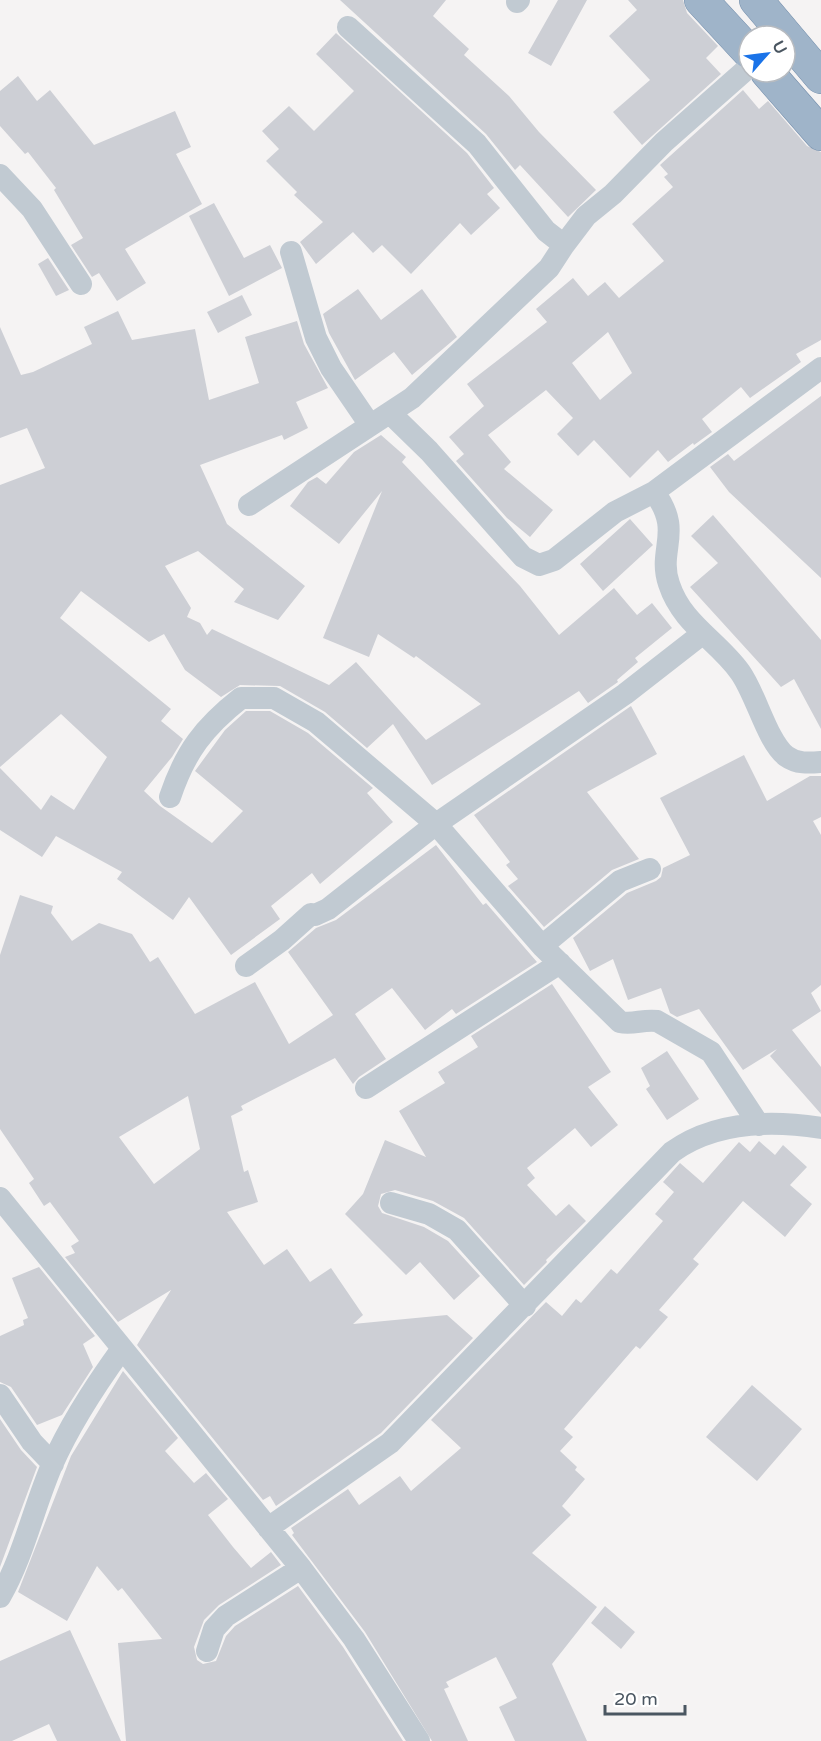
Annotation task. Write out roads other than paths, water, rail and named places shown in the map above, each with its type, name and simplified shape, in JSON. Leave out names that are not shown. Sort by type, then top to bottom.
[{"type":"highway","points":[[701,0],[737,39]]},
{"type":"highway","points":[[756,0],[821,77]]},
{"type":"highway","points":[[777,84],[821,134]]},
{"type":"street","points":[[348,27],[477,144],[546,231],[564,245]]},
{"type":"street","points":[[249,505],[412,398],[549,268],[586,216],[614,194],[664,142],[737,78]]},
{"type":"street","points":[[0,175],[32,209],[81,284]]},
{"type":"street","points":[[291,252],[316,338],[331,368],[370,425]]},
{"type":"street","points":[[390,413],[429,451],[523,557],[539,565],[554,560],[615,512],[654,492],[821,368]]},
{"type":"street","points":[[654,492],[666,508],[670,529],[668,582],[682,614],[740,672],[769,728],[774,744],[788,757],[804,764],[821,762]]},
{"type":"street","points":[[246,966],[282,940],[310,914],[315,915],[328,909],[436,824],[625,693],[702,634]]},
{"type":"street","points":[[171,797],[185,757],[219,716],[241,698],[274,698],[316,722],[436,824],[542,946],[620,1022],[630,1025],[647,1020],[657,1021],[711,1052],[759,1125]]},
{"type":"street","points":[[542,946],[620,881],[650,869]]},
{"type":"street","points":[[366,1088],[560,963]]},
{"type":"street","points":[[268,1528],[390,1443],[672,1152],[692,1137],[743,1125],[821,1128]]},
{"type":"street","points":[[0,1198],[300,1568],[354,1639],[419,1741]]},
{"type":"street","points":[[391,1203],[429,1214],[457,1230],[525,1306]]},
{"type":"street","points":[[0,1597],[21,1556],[52,1464],[94,1389],[121,1350]]},
{"type":"street","points":[[0,1395],[32,1442],[52,1464]]},
{"type":"street","points":[[207,1651],[214,1629],[226,1616],[300,1568]]}]
